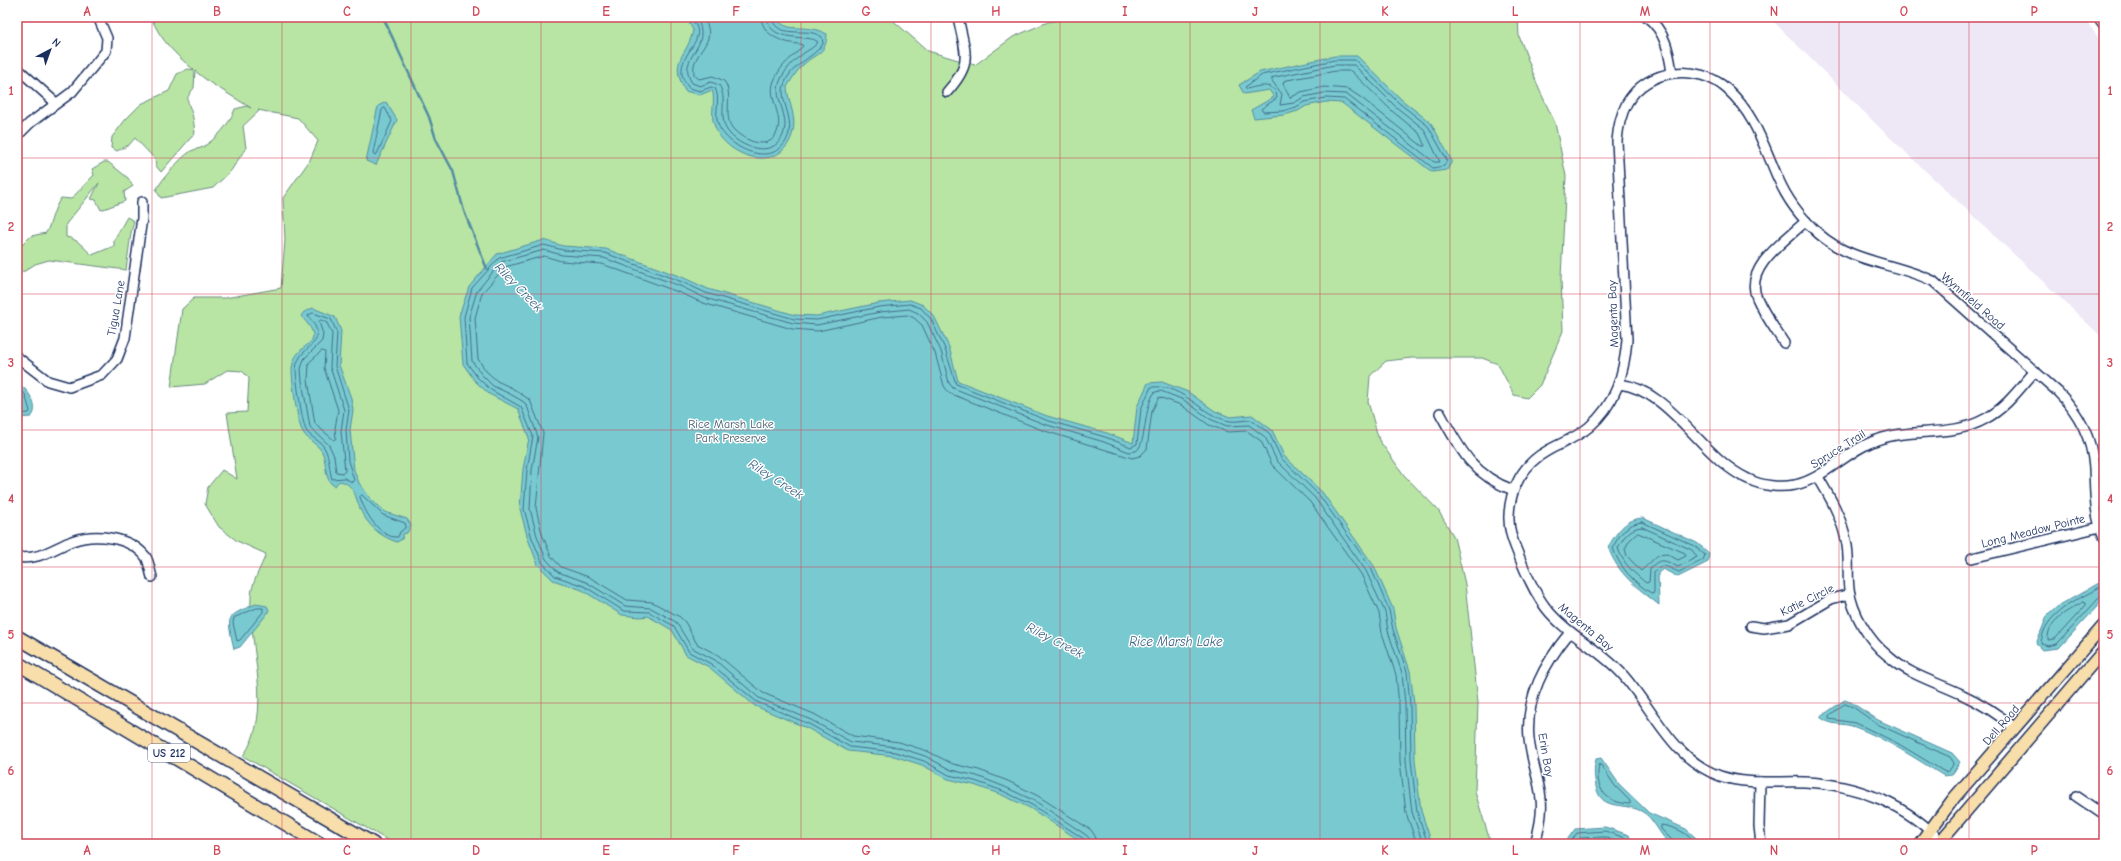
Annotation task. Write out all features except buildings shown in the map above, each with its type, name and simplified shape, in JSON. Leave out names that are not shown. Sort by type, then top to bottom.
[{"type":"highway","name":"US 212","points":[[17,637],[373,844]]},
{"type":"highway","name":"US 212","points":[[17,663],[320,844]]},
{"type":"main road","name":"Dell Road","points":[[1920,844],[1928,831],[1954,798],[2104,625]]},
{"type":"main road","points":[[1940,843],[2104,650]]},
{"type":"street","points":[[17,136],[30,123],[72,92],[106,51],[107,38],[98,17]]},
{"type":"street","points":[[947,92],[960,78],[966,62],[958,17]]},
{"type":"street","points":[[1647,17],[1659,28],[1665,40],[1672,73]]},
{"type":"street","points":[[2098,17],[2104,25]]},
{"type":"street","points":[[17,68],[56,103]]},
{"type":"street","name":"Magenta Bay","points":[[1695,74],[1672,73],[1647,83],[1636,92],[1628,102],[1618,128],[1626,340],[1623,370],[1619,384],[1602,414],[1575,438],[1538,456],[1521,475],[1513,490],[1508,518],[1510,532],[1536,595],[1546,609],[1570,632],[1622,673],[1668,735],[1690,760],[1720,776],[1736,780],[1760,782],[1813,782],[1849,788],[1869,794],[1908,814],[1940,843]]},
{"type":"street","name":"Wynnfield Road","points":[[1695,74],[1716,81],[1728,90],[1743,107],[1756,126],[1790,202],[1820,235],[1838,247],[1858,257],[1917,273],[1933,281],[2070,404],[2080,419],[2092,450],[2095,499],[2100,527],[2104,537]]},
{"type":"street","name":"Tigua Lane","points":[[17,356],[48,381],[66,386],[82,384],[102,375],[117,359],[125,338],[142,218],[142,202]]},
{"type":"street","points":[[1784,343],[1756,297],[1755,276],[1764,261],[1806,221]]},
{"type":"street","name":"Spruce Trail","points":[[1619,384],[1630,385],[1662,404],[1724,464],[1750,480],[1779,487],[1794,485],[1818,477],[1848,454],[1877,440],[1892,436],[1957,430],[1986,419],[2011,399],[2035,371]]},
{"type":"street","points":[[1440,413],[1470,462],[1491,480],[1513,490]]},
{"type":"street","points":[[2094,474],[2104,474]]},
{"type":"street","points":[[1818,477],[1838,512],[1843,526],[1847,542],[1850,594],[1855,610],[1875,643],[1887,656],[1903,668],[1978,702],[1995,712],[2015,728]]},
{"type":"street","name":"Long Meadow Pointe","points":[[1972,558],[2100,527]]},
{"type":"street","points":[[17,557],[33,557],[50,552],[83,538],[109,538],[123,541],[146,557],[152,577]]},
{"type":"street","name":"Katie Circle","points":[[1751,626],[1777,627],[1789,624],[1831,599],[1850,594]]},
{"type":"street","name":"Erin Bay","points":[[1535,844],[1541,817],[1541,800],[1529,739],[1531,703],[1543,669],[1570,632]]},
{"type":"street","points":[[1760,782],[1761,844]]},
{"type":"street","points":[[2076,796],[2104,815]]},
{"type":"shaded area","points":[[1769,17],[2083,17],[2104,45],[2104,339],[1882,130]]},
{"type":"green space","name":"Rice Marsh Lake Park Preserve","points":[[151,17],[889,17],[928,51],[975,65],[1013,37],[1048,22],[1077,17],[1518,17],[1519,36],[1539,89],[1555,123],[1566,176],[1561,278],[1563,331],[1540,385],[1527,398],[1514,395],[1498,364],[1482,358],[1412,358],[1386,361],[1370,376],[1368,402],[1379,440],[1404,475],[1438,510],[1454,537],[1465,584],[1478,702],[1475,792],[1491,844],[394,844],[243,756],[252,739],[257,720],[259,700],[251,617],[251,592],[254,581],[266,554],[237,541],[219,527],[205,504],[208,487],[222,470],[237,479],[227,413],[247,412],[249,378],[242,371],[227,370],[205,384],[171,387],[182,309],[194,298],[225,298],[281,288],[285,240],[283,198],[310,160],[318,141],[298,118],[258,110],[259,111],[243,126],[246,148],[230,172],[213,188],[161,198],[156,190],[167,174],[186,154],[203,147],[213,140],[226,126],[235,109],[247,106],[251,108],[209,82],[195,71],[194,88],[189,95],[188,100],[193,116],[195,133],[161,172],[156,166],[155,159],[135,138],[129,145],[117,151],[111,148],[112,137],[126,119],[141,104],[169,91],[177,74],[188,69],[194,70],[181,59],[164,40]]},
{"type":"green space","points":[[104,162],[108,162],[128,178],[133,186],[124,192],[125,201],[101,210],[96,200],[91,199],[99,183],[66,224],[66,237],[77,241],[92,255],[114,246],[114,240],[127,217],[134,221],[126,270],[49,260],[35,264],[25,271],[17,272],[17,250],[31,236],[46,233],[61,198],[71,199],[94,175],[92,169]]},
{"type":"water","points":[[686,17],[774,17],[788,27],[806,28],[827,34],[823,50],[801,66],[787,87],[794,129],[785,148],[776,155],[764,158],[752,157],[739,152],[728,145],[719,135],[714,124],[712,90],[700,95],[685,91],[678,71],[681,58],[691,39],[693,30]]},
{"type":"water","points":[[1335,56],[1357,56],[1402,100],[1431,123],[1452,161],[1447,170],[1432,172],[1342,103],[1326,102],[1306,106],[1298,111],[1284,115],[1254,118],[1251,110],[1274,97],[1269,90],[1244,94],[1239,85],[1260,72]]},
{"type":"water","points":[[386,102],[397,120],[376,165],[366,161],[378,106]]},
{"type":"water","name":"Rice Marsh Lake","points":[[544,240],[563,246],[606,249],[684,278],[708,289],[795,315],[817,316],[879,303],[910,300],[923,305],[934,316],[949,347],[958,381],[1047,416],[1107,433],[1133,443],[1137,407],[1148,383],[1162,382],[1188,392],[1215,411],[1230,417],[1252,415],[1272,430],[1284,456],[1322,492],[1374,566],[1393,609],[1396,628],[1410,671],[1414,704],[1415,760],[1421,811],[1432,844],[1085,844],[1030,808],[1002,795],[974,785],[948,779],[922,765],[894,756],[848,751],[807,728],[755,706],[709,667],[686,655],[672,630],[648,616],[640,617],[622,615],[582,590],[553,580],[538,565],[528,539],[520,509],[523,469],[529,438],[518,409],[489,394],[475,381],[463,364],[459,316],[469,287],[497,254]]},
{"type":"water","points":[[313,308],[335,317],[341,331],[339,365],[351,398],[353,410],[350,430],[354,470],[359,483],[373,502],[385,512],[407,519],[411,525],[407,533],[403,534],[402,539],[397,542],[382,535],[370,524],[363,515],[355,494],[349,485],[339,481],[335,486],[331,484],[327,477],[323,454],[305,435],[301,427],[295,402],[292,370],[294,360],[298,353],[312,339],[313,334],[310,327],[301,316],[304,312]]},
{"type":"water","points":[[17,383],[25,389],[32,398],[34,403],[34,413],[31,417],[17,418],[17,404],[20,403],[17,397]]},
{"type":"water","points":[[1643,518],[1697,543],[1709,553],[1708,562],[1678,577],[1663,569],[1658,573],[1659,605],[1629,580],[1617,565],[1608,547],[1622,527],[1631,521]]},
{"type":"water","points":[[2099,583],[2104,584],[2104,599],[2059,648],[2042,650],[2036,644],[2047,616],[2057,607]]},
{"type":"water","points":[[256,604],[267,606],[269,610],[240,647],[234,649],[229,624],[230,619],[238,612]]},
{"type":"water","points":[[1846,699],[1878,720],[1952,753],[1960,762],[1952,775],[1944,776],[1901,750],[1867,732],[1855,727],[1829,722],[1820,717]]},
{"type":"water","points":[[1601,758],[1619,784],[1649,813],[1686,829],[1696,838],[1699,844],[1671,844],[1646,814],[1633,808],[1606,802],[1597,790],[1594,772],[1596,759]]},
{"type":"water","points":[[1605,827],[1629,835],[1632,844],[1564,844],[1575,829]]},
{"type":"waterway","name":"Riley Creek","points":[[383,17],[429,117],[436,139],[453,171],[464,211],[487,269]]}]
